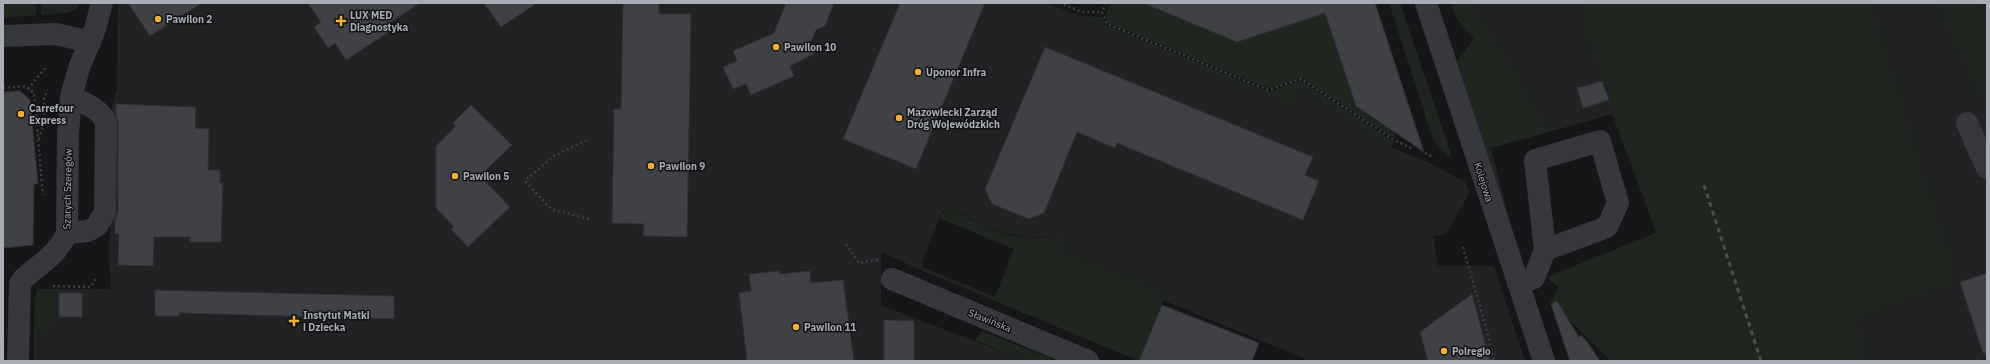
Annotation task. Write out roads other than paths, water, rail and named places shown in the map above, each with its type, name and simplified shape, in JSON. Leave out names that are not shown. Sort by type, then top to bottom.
[{"type":"street","name":"Szarych Szeregów","points":[[18,361],[20,292],[24,279],[55,252],[62,244],[67,232],[68,134],[71,97],[79,68],[90,42],[102,3]]},
{"type":"street","name":"Kolejowa","points":[[1426,3],[1544,361]]},
{"type":"street","points":[[3,36],[56,34],[90,42]]},
{"type":"street","points":[[67,232],[88,232],[98,226],[105,212],[106,122],[102,114],[97,110],[71,97]]},
{"type":"street","points":[[1967,123],[1987,168]]},
{"type":"street","points":[[1518,283],[1534,278],[1545,250],[1535,160],[1600,141],[1618,203],[1607,227],[1545,250]]},
{"type":"street","name":"Sławińska","points":[[889,269],[1088,361]]},
{"type":"railway","points":[[1704,185],[1761,361]]},
{"type":"place","name":"Pawilon 2","points":[[158,19]]},
{"type":"place","name":"LUX MED Diagnostyka","points":[[341,21]]},
{"type":"place","name":"Pawilon 10","points":[[776,47]]},
{"type":"place","name":"Uponor Infra","points":[[918,72]]},
{"type":"place","name":"Carrefour Express","points":[[21,114]]},
{"type":"place","name":"Mazowiecki Zarząd Dróg Wojewódzkich","points":[[899,118]]},
{"type":"place","name":"Pawilon 9","points":[[651,166]]},
{"type":"place","name":"Pawilon 5","points":[[455,176]]},
{"type":"place","name":"Instytut Matki i Dziecka","points":[[294,321]]},
{"type":"place","name":"Pawilon 11","points":[[796,327]]},
{"type":"place","name":"Polregio","points":[[1444,351]]}]
